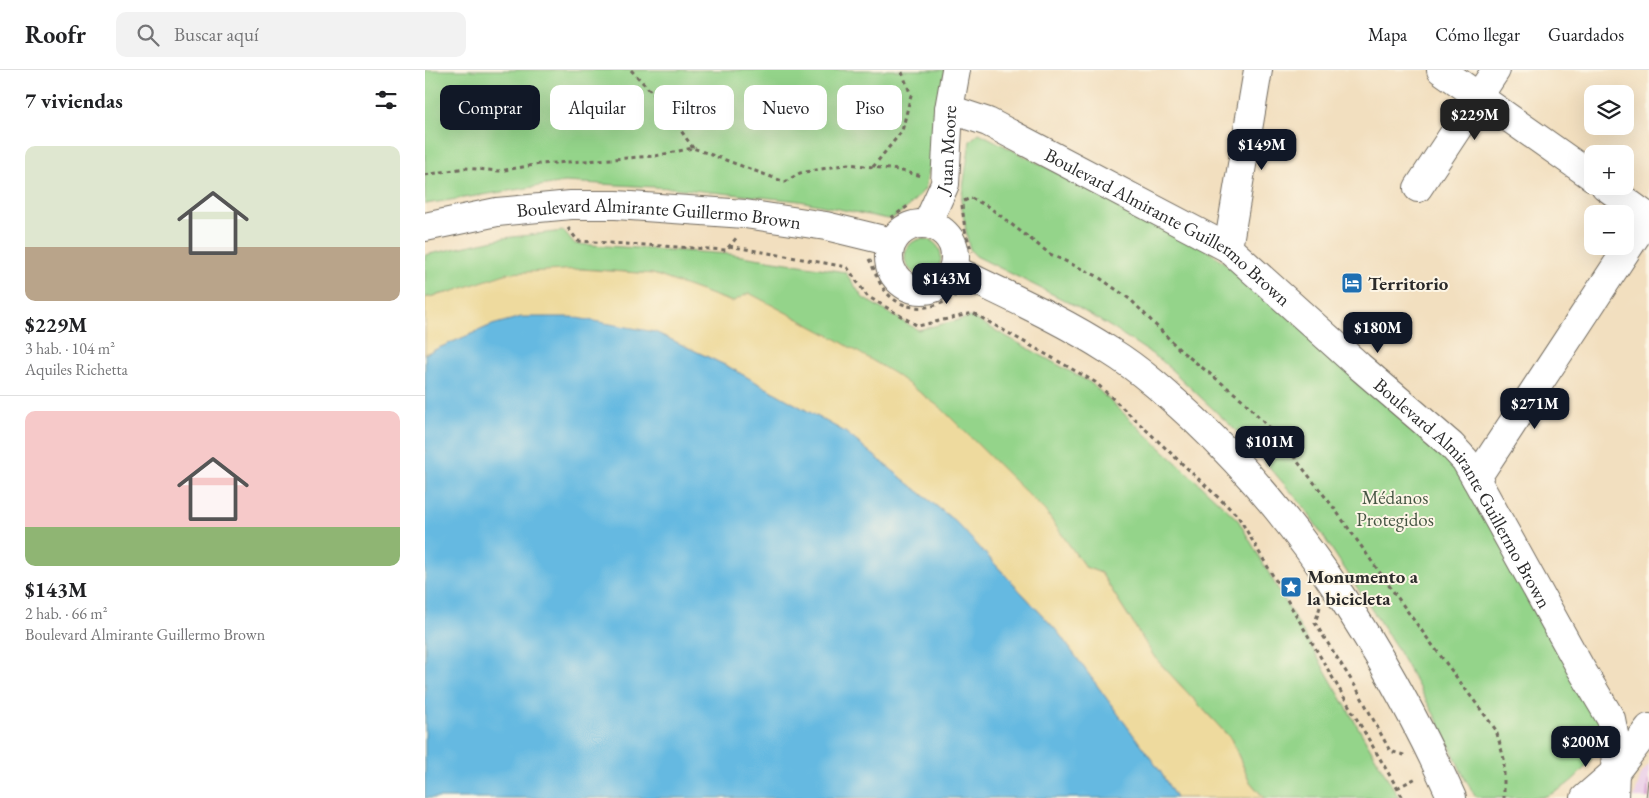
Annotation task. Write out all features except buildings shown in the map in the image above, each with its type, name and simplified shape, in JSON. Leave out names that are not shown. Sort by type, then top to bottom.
[{"type":"street","name":"Juan Moore","points":[[927,224],[945,184],[949,109],[957,70]]},
{"type":"street","points":[[1229,248],[1258,70]]},
{"type":"street","points":[[1441,70],[1584,172]]},
{"type":"street","points":[[1418,188],[1496,70]]},
{"type":"street","name":"Boulevard Almirante Guillermo Brown","points":[[949,109],[988,122],[1229,248],[1359,366],[1439,434],[1465,460],[1611,719],[1616,744],[1614,798]]},
{"type":"street","points":[[1477,479],[1649,217],[1618,195]]},
{"type":"street","name":"Boulevard Almirante Guillermo Brown","points":[[425,227],[505,211],[571,205],[616,205],[745,214],[826,226],[892,242]]},
{"type":"street","points":[[955,281],[954,249],[951,240],[937,227],[927,224],[907,227],[892,242],[889,252],[889,263],[893,273],[900,282],[909,288],[930,290],[948,278],[955,281],[1073,328],[1111,351],[1161,388],[1228,451],[1287,520],[1337,591],[1373,648],[1428,745],[1452,798]]},
{"type":"street","points":[[1585,798],[1616,771],[1649,728]]},
{"type":"path","points":[[631,70],[661,102],[693,148]]},
{"type":"path","points":[[873,168],[902,131],[911,95],[901,70]]},
{"type":"path","points":[[425,175],[465,168],[499,171],[540,164],[655,156],[693,148],[785,182],[800,174],[848,164],[898,170],[925,177],[925,183]]},
{"type":"path","points":[[566,226],[578,242],[726,250],[738,236]]},
{"type":"path","points":[[729,246],[847,267],[867,296],[919,326],[973,313],[1095,382],[1238,516],[1403,798]]},
{"type":"path","points":[[864,258],[870,260],[883,289],[902,304],[912,307],[926,308],[936,306],[955,281]]},
{"type":"path","points":[[1321,605],[1315,623],[1357,688],[1390,752],[1410,757]]},
{"type":"path","points":[[1416,770],[1422,784]]},
{"type":"path","points":[[1397,788],[1419,776]]},
{"type":"shaded area","points":[[1649,764],[1649,798],[1634,798],[1641,775]]},
{"type":"green space","points":[[425,70],[945,70],[935,142],[925,189],[908,207],[893,218],[888,219],[800,201],[673,188],[565,182],[425,204]]},
{"type":"green space","name":"Médanos Protegidos","points":[[979,133],[1201,246],[1221,260],[1440,446],[1456,464],[1607,728],[1597,750],[1574,779],[1554,793],[1543,797],[1481,798],[1475,796],[1440,725],[1395,645],[1304,507],[1245,439],[1161,360],[1070,303],[976,256],[971,251],[961,202],[970,141]]},
{"type":"green space","points":[[564,231],[575,244],[729,254],[845,272],[863,298],[918,330],[971,317],[1091,383],[1238,520],[1399,798],[1264,798],[1250,782],[1231,739],[1155,658],[1101,573],[1085,567],[1045,511],[732,302],[653,274],[581,269],[425,298],[425,255],[504,238]]},
{"type":"green space","points":[[923,239],[930,240],[936,244],[940,250],[940,264],[936,270],[930,274],[923,275],[916,274],[910,270],[906,264],[905,257],[906,250],[910,244],[916,240]]},
{"type":"sand","points":[[581,269],[653,274],[732,302],[749,293],[836,339],[895,374],[942,409],[1045,511],[1085,567],[1101,573],[1155,658],[1231,739],[1250,782],[1264,798],[1176,798],[1160,771],[1057,631],[956,522],[845,432],[729,367],[655,332],[492,325],[425,354],[425,298],[451,292],[508,273]]},
{"type":"water","points":[[521,317],[571,317],[655,332],[729,367],[845,432],[956,522],[1057,631],[1160,771],[1176,798],[425,798],[425,354],[492,325]]},
{"type":"place","name":"Territorio","points":[[1352,283]]},
{"type":"place","name":"Monumento a la bicicleta","points":[[1291,587]]}]
